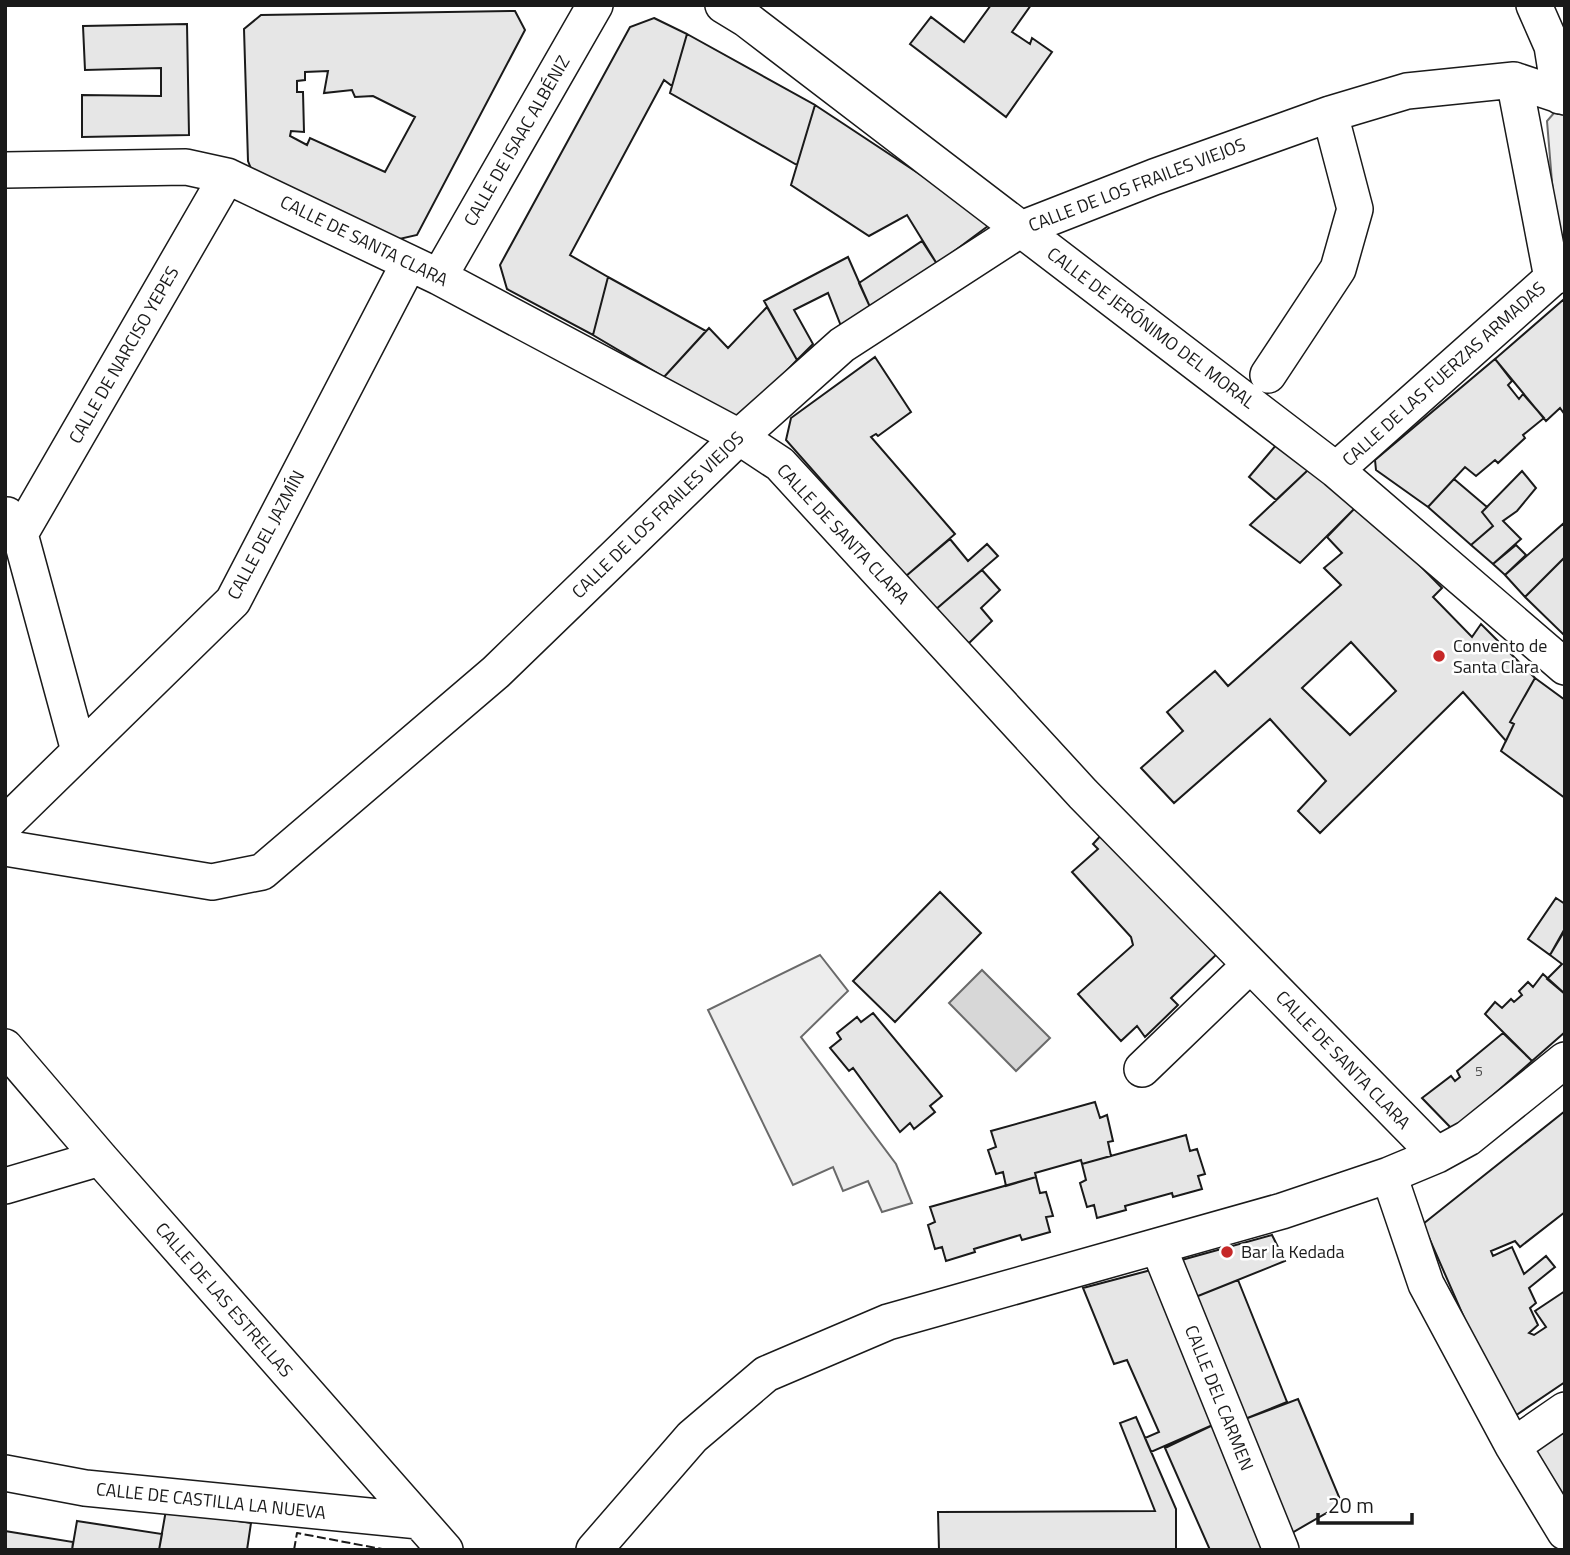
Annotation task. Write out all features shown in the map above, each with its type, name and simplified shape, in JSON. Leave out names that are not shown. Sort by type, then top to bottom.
[{"type":"street","name":"CALLE DE ISAAC ALBÉNIZ","points":[[424,270],[595,5]]},
{"type":"street","name":"CALLE DE JERÓNIMO DEL MORAL","points":[[723,5],[747,19],[1336,470],[1565,667]]},
{"type":"street","points":[[1514,80],[1562,97],[1558,38],[1534,5]]},
{"type":"street","name":"CALLE DE LOS FRAILES VIEJOS","points":[[5,848],[212,882],[262,872],[496,672],[739,437],[842,345],[1021,229],[1154,177],[1330,114],[1407,91],[1514,80]]},
{"type":"street","points":[[1514,80],[1558,275]]},
{"type":"street","points":[[1268,375],[1338,269],[1355,209],[1330,114]]},
{"type":"street","name":"CALLE DE SANTA CLARA","points":[[5,170],[186,167],[227,176],[424,270],[739,437],[780,464],[1083,794],[1437,1155]]},
{"type":"street","name":"CALLE DE NARCISO YEPES","points":[[13,523],[227,176]]},
{"type":"street","name":"CALLE DEL JAZMÍN","points":[[5,824],[233,601],[424,270]]},
{"type":"street","name":"CALLE DE LAS FUERZAS ARMADAS","points":[[1336,470],[1558,275]]},
{"type":"street","points":[[13,523],[79,751]]},
{"type":"street","points":[[1142,1069],[1250,965]]},
{"type":"street","name":"CALLE DE LAS ESTRELLAS","points":[[5,1047],[445,1550]]},
{"type":"street","points":[[594,1550],[692,1437],[766,1374],[888,1322],[1282,1211],[1389,1175],[1437,1155],[1468,1138],[1565,1060]]},
{"type":"street","points":[[5,1186],[100,1158]]},
{"type":"street","points":[[1389,1175],[1426,1284],[1514,1446],[1565,1532]]},
{"type":"street","name":"CALLE DEL CARMEN","points":[[1158,1246],[1281,1550]]},
{"type":"street","points":[[1514,1446],[1565,1410]]},
{"type":"street","name":"CALLE DE CASTILLA LA NUEVA","points":[[5,1473],[85,1488],[419,1521]]},
{"type":"shaded area","points":[[1565,111],[1565,261],[1557,243],[1547,121],[1554,113]]},
{"type":"shaded area","points":[[820,955],[848,991],[801,1037],[896,1164],[912,1203],[882,1212],[868,1181],[843,1191],[833,1167],[793,1185],[708,1010]]},
{"type":"shaded area","points":[[982,970],[1050,1038],[1016,1071],[949,1003]]},
{"type":"building","points":[[991,5],[1031,5],[1012,32],[1030,44],[1032,38],[1052,52],[1006,117],[910,44],[931,17],[964,42]]},
{"type":"building","points":[[515,11],[525,30],[417,235],[395,240],[254,176],[248,161],[244,29],[261,15]],"holes":[[[328,71],[324,93],[352,90],[355,97],[373,96],[415,117],[385,172],[310,138],[307,145],[290,136],[291,131],[304,132],[303,92],[297,92],[297,81],[305,80],[305,72]]]},
{"type":"building","points":[[654,18],[687,34],[672,86],[664,80],[570,255],[608,277],[593,335],[507,289],[500,265],[630,27]]},
{"type":"building","points":[[187,24],[189,135],[82,137],[82,95],[161,96],[161,68],[85,70],[83,26]]},
{"type":"building","points":[[687,34],[815,105],[797,165],[670,93]]},
{"type":"building","points":[[815,105],[989,220],[988,226],[937,264],[907,215],[869,236],[791,185]]},
{"type":"building","points":[[922,241],[937,264],[870,307],[859,283]]},
{"type":"building","points":[[848,257],[870,307],[841,326],[828,293],[794,310],[813,344],[797,360],[764,301]]},
{"type":"building","points":[[608,277],[706,331],[664,377],[593,335]]},
{"type":"building","points":[[1563,300],[1565,415],[1560,408],[1546,421],[1495,359]]},
{"type":"building","points":[[767,307],[797,360],[734,426],[664,377],[709,328],[728,348]]},
{"type":"building","points":[[875,357],[911,412],[878,436],[876,434],[871,437],[955,534],[906,576],[786,440],[791,418]]},
{"type":"building","points":[[1495,359],[1512,381],[1508,385],[1519,399],[1523,394],[1544,418],[1523,435],[1525,438],[1498,463],[1495,460],[1476,476],[1465,467],[1428,507],[1376,470],[1375,460]]},
{"type":"building","points":[[1277,444],[1308,470],[1276,500],[1249,477]]},
{"type":"building","points":[[1308,470],[1357,506],[1300,563],[1250,525]]},
{"type":"building","points":[[1522,471],[1536,488],[1517,511],[1503,521],[1521,539],[1493,564],[1471,545],[1493,526],[1482,512]]},
{"type":"building","points":[[1454,479],[1487,507],[1482,512],[1493,526],[1471,545],[1428,507]]},
{"type":"building","name":"Convento de Santa Clara","points":[[1357,506],[1442,588],[1433,597],[1472,637],[1481,624],[1535,678],[1510,722],[1514,724],[1506,741],[1463,692],[1320,833],[1298,811],[1326,781],[1270,719],[1174,803],[1141,768],[1183,731],[1167,712],[1215,671],[1228,686],[1341,585],[1324,568],[1342,553],[1327,537]],"holes":[[[1351,642],[1396,691],[1350,735],[1302,688]]]},
{"type":"building","points":[[1564,523],[1565,557],[1525,597],[1505,575]]},
{"type":"building","points":[[950,539],[968,561],[987,544],[998,556],[935,610],[906,576]]},
{"type":"building","points":[[1516,545],[1526,555],[1505,575],[1493,564]]},
{"type":"building","points":[[1565,557],[1565,636],[1525,597]]},
{"type":"building","points":[[982,570],[1000,590],[981,608],[992,621],[968,644],[935,610]]},
{"type":"building","points":[[1535,678],[1565,700],[1565,798],[1501,751],[1514,724],[1510,722]]},
{"type":"building","points":[[1105,831],[1219,952],[1171,998],[1178,1005],[1145,1037],[1137,1026],[1121,1041],[1078,994],[1133,945],[1131,937],[1072,872],[1098,849],[1093,844]]},
{"type":"building","points":[[940,892],[981,933],[895,1022],[853,981]]},
{"type":"building","points":[[1556,898],[1565,904],[1565,930],[1550,955],[1528,939]]},
{"type":"building","points":[[1564,930],[1565,994],[1547,979],[1562,964],[1550,955]]},
{"type":"building","points":[[1543,974],[1565,994],[1565,1032],[1532,1061],[1485,1014],[1495,1002],[1502,1008],[1511,999],[1514,1002],[1522,995],[1519,991],[1528,982],[1533,987]]},
{"type":"building","points":[[873,1013],[942,1096],[930,1106],[935,1112],[914,1129],[910,1123],[900,1132],[853,1068],[849,1071],[830,1048],[841,1039],[837,1033],[857,1017],[861,1022]]},
{"type":"building","points":[[1503,1033],[1532,1061],[1453,1130],[1422,1098],[1451,1076],[1455,1081],[1460,1077],[1457,1071]]},
{"type":"building","points":[[1095,1102],[1100,1118],[1107,1115],[1113,1141],[1108,1142],[1111,1156],[1082,1164],[1081,1160],[1035,1173],[1036,1177],[1006,1186],[1003,1172],[996,1174],[988,1150],[996,1147],[991,1131]]},
{"type":"building","points":[[1565,1111],[1565,1212],[1520,1247],[1515,1241],[1491,1251],[1493,1256],[1512,1247],[1524,1274],[1546,1256],[1555,1267],[1529,1288],[1536,1303],[1530,1308],[1538,1325],[1529,1333],[1534,1335],[1546,1327],[1535,1311],[1565,1291],[1565,1382],[1509,1420],[1423,1224]]},
{"type":"building","points":[[1186,1135],[1190,1151],[1197,1149],[1205,1174],[1198,1176],[1202,1189],[1173,1197],[1172,1193],[1125,1206],[1126,1210],[1097,1218],[1094,1205],[1087,1207],[1080,1183],[1086,1180],[1082,1164]]},
{"type":"building","points":[[1036,1177],[1040,1193],[1046,1192],[1053,1216],[1046,1217],[1050,1232],[1022,1240],[1020,1235],[946,1261],[942,1247],[935,1249],[928,1225],[935,1222],[930,1207]]},
{"type":"building","points":[[1272,1235],[1285,1261],[1193,1298],[1178,1261]]},
{"type":"building","points":[[1151,1270],[1215,1424],[1151,1452],[1145,1438],[1159,1432],[1127,1360],[1114,1364],[1083,1288]]},
{"type":"building","points":[[1238,1280],[1287,1402],[1245,1419],[1193,1298]]},
{"type":"building","points":[[1298,1399],[1342,1504],[1290,1534],[1245,1419]]},
{"type":"building","points":[[1136,1417],[1176,1509],[1176,1550],[939,1550],[938,1512],[1155,1511],[1120,1423]]},
{"type":"building","points":[[1215,1424],[1263,1550],[1210,1550],[1165,1448]]},
{"type":"building","points":[[1565,1428],[1565,1506],[1533,1451]]},
{"type":"building","points":[[166,1510],[251,1523],[247,1550],[159,1550]]},
{"type":"building","points":[[77,1521],[162,1534],[159,1550],[72,1550]]},
{"type":"building","points":[[5,1531],[73,1542],[72,1550],[5,1550]]},
{"type":"fence","points":[[294,1550],[297,1533],[387,1550]]},
{"type":"place","name":"Convento de Santa Clara","points":[[1439,656]]},
{"type":"place","name":"Bar la Kedada","points":[[1227,1252]]}]
